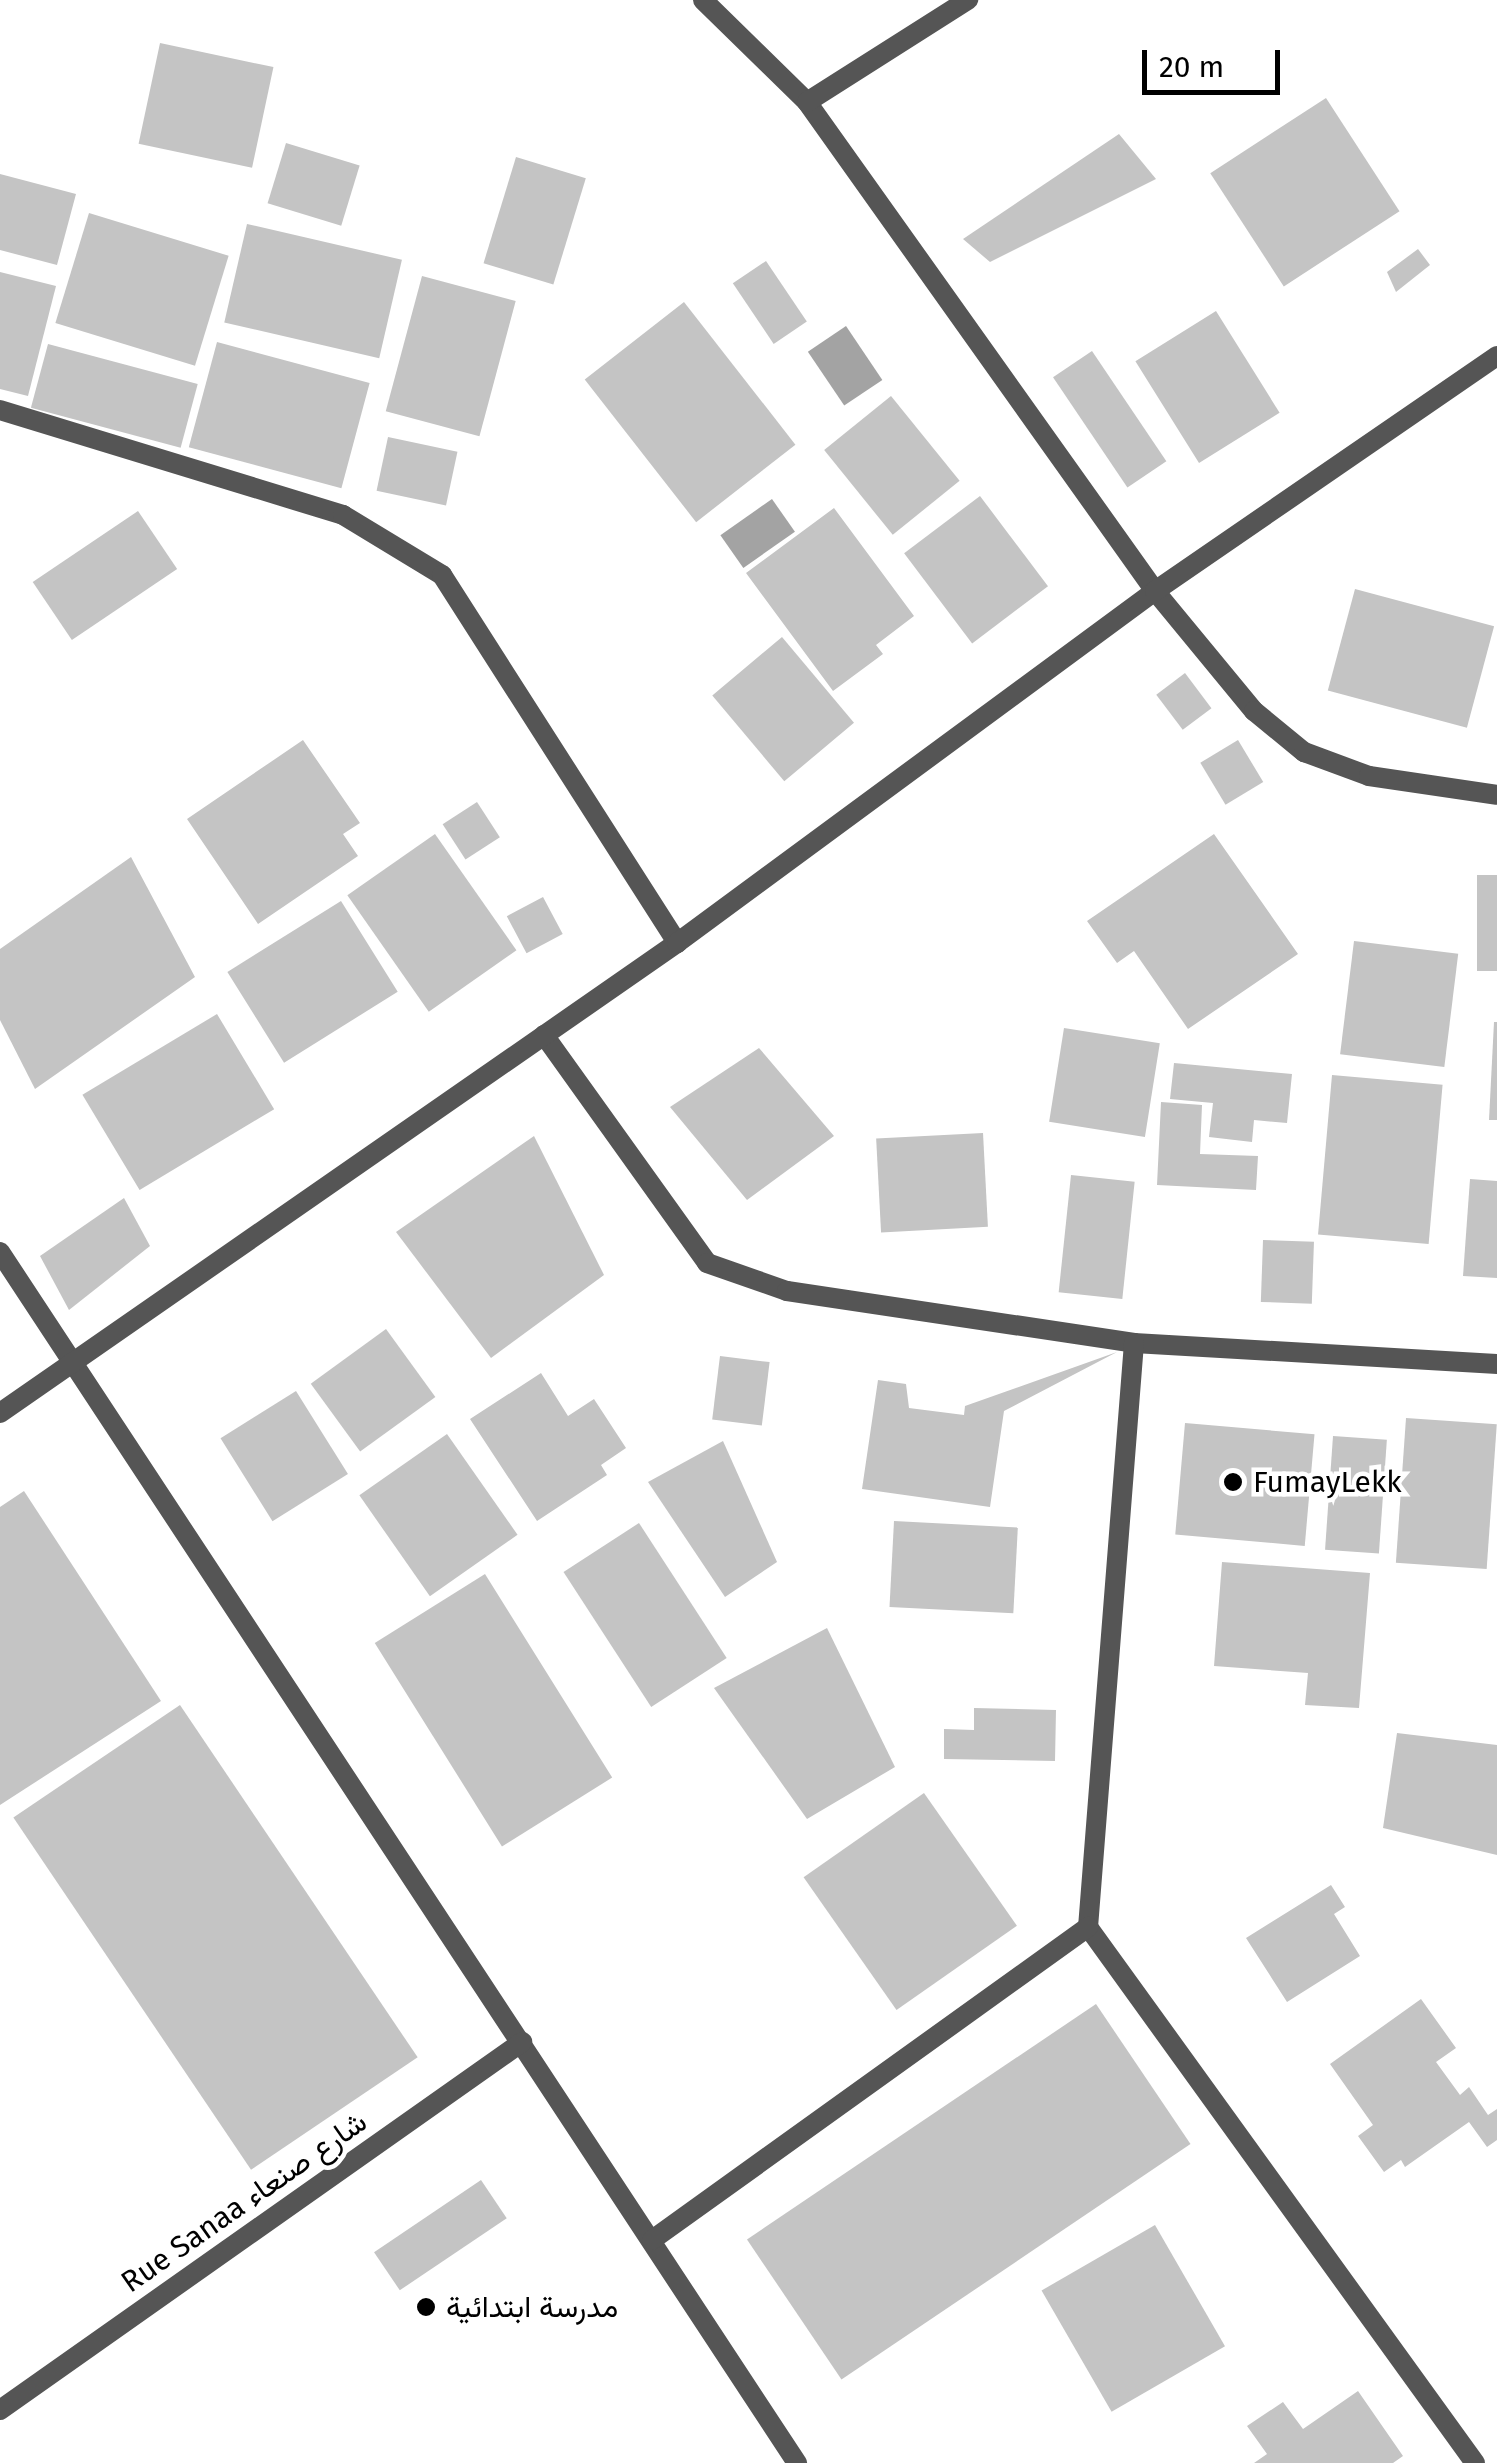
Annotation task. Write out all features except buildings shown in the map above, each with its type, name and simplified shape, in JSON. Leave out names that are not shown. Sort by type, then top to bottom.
[{"type":"street","points":[[703,0],[808,102],[1154,591],[1254,710],[1304,752],[1368,776],[1497,796]]},
{"type":"street","points":[[808,102],[968,0]]},
{"type":"street","points":[[0,1414],[677,943],[1154,591],[1497,356]]},
{"type":"street","points":[[0,410],[342,515],[442,575],[677,943]]},
{"type":"street","points":[[544,1035],[707,1263],[787,1292],[1134,1343],[1497,1364]]},
{"type":"street","points":[[0,1252],[796,2463]]},
{"type":"street","points":[[1134,1343],[1088,1927],[1475,2463]]},
{"type":"street","points":[[652,2240],[1088,1927]]},
{"type":"street","name":"Rue Sanaa شارع صنعاء","points":[[0,2410],[522,2042]]},
{"type":"shaded area","points":[[846,326],[882,380],[844,406],[808,352]]},
{"type":"shaded area","points":[[772,499],[795,532],[743,568],[720,535]]},
{"type":"place","name":"FumayLekk","points":[[1233,1482]]},
{"type":"place","name":"مدرسة ابتدائية","points":[[426,2307]]}]
